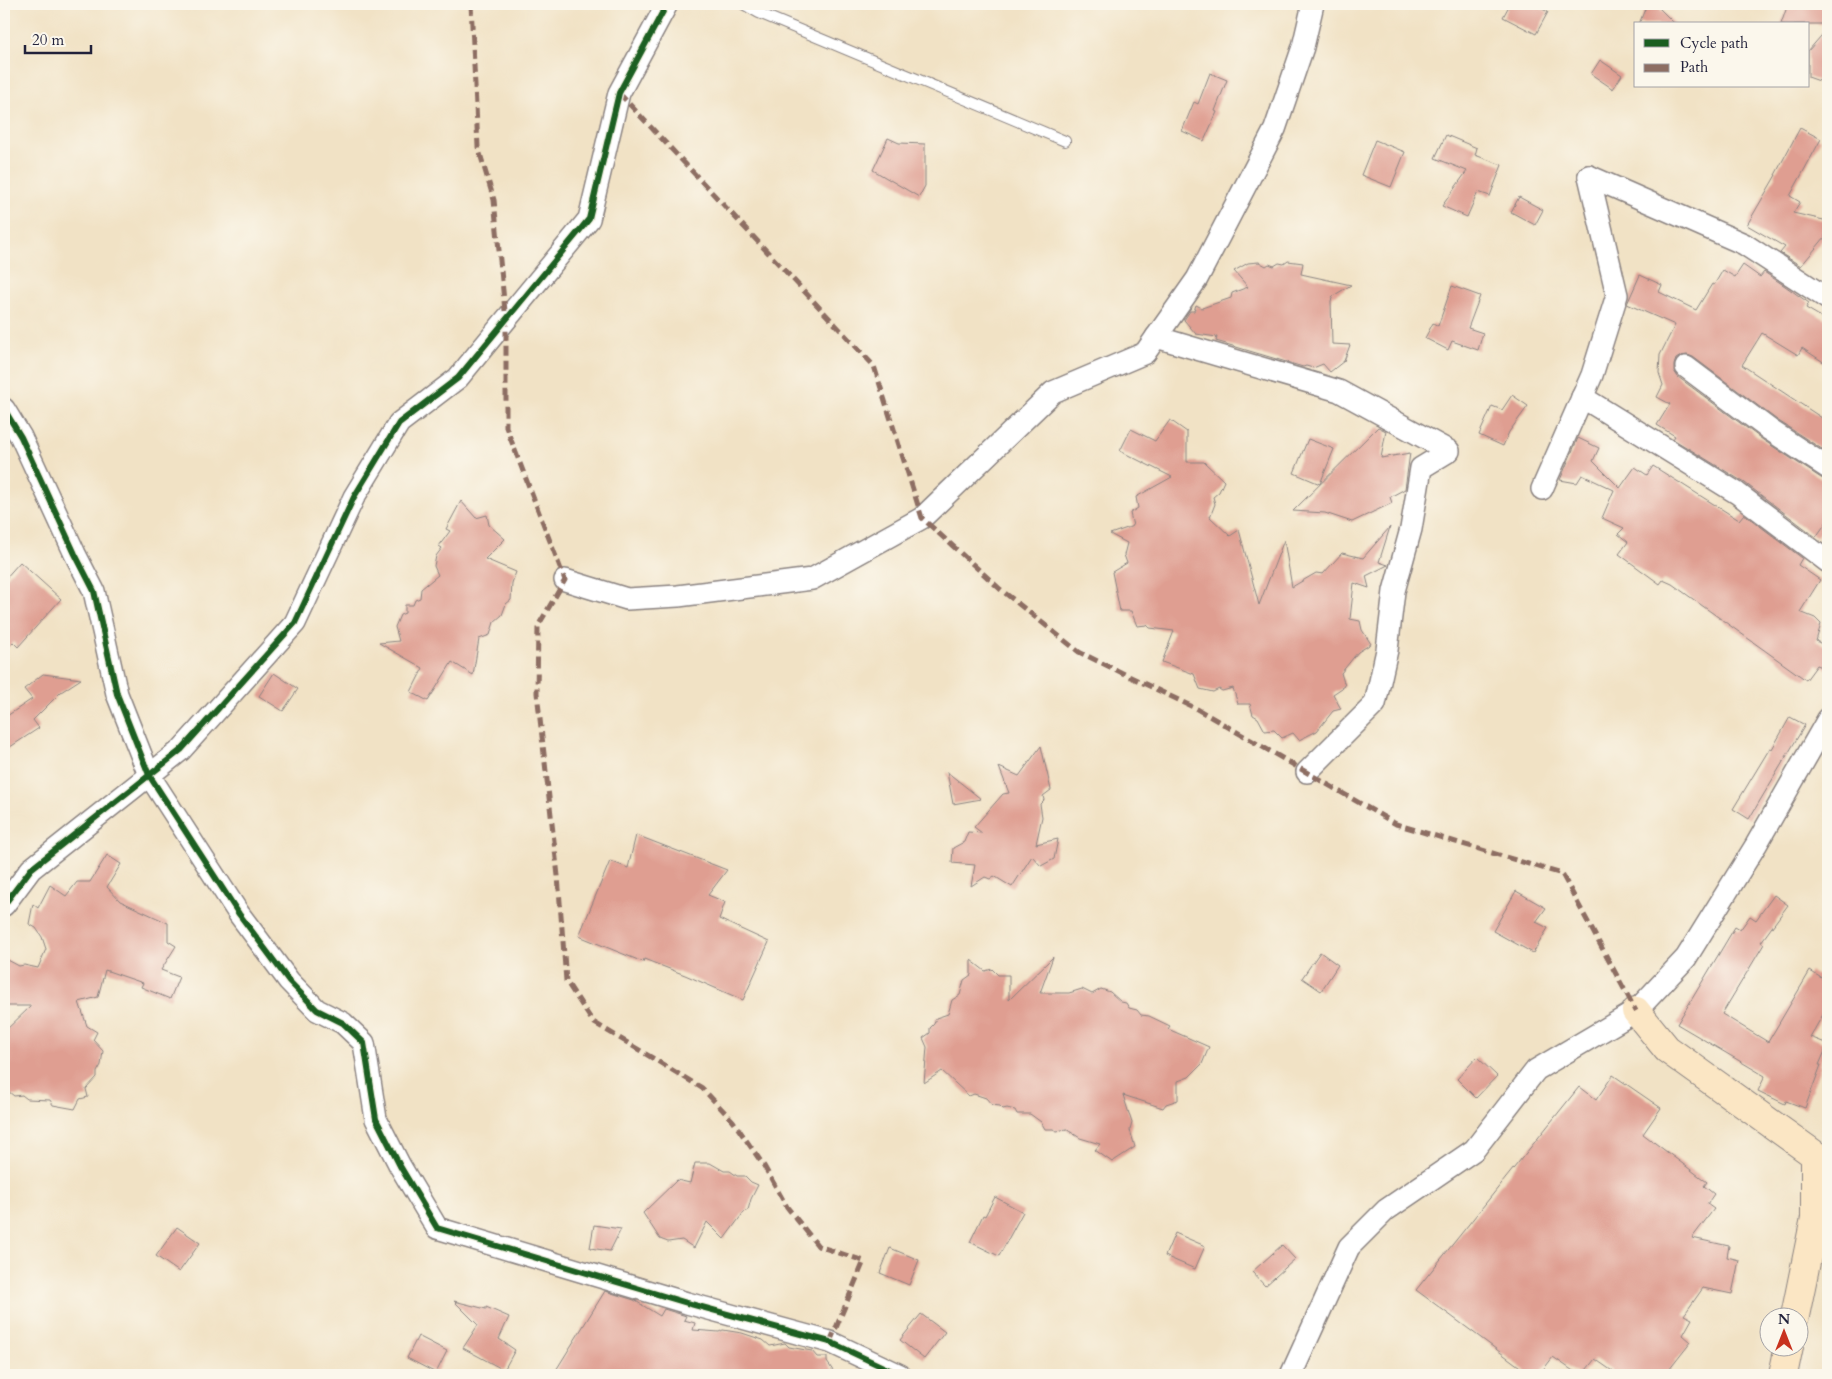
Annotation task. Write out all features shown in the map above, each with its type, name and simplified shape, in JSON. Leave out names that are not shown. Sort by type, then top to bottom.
[{"type":"street","points":[[4,905],[31,869],[181,750],[295,623],[354,497],[399,423],[458,378],[589,219],[618,93],[667,4]]},
{"type":"street","points":[[566,580],[627,599],[678,596],[812,579],[922,518],[1053,392],[1145,353],[1197,279],[1275,129],[1303,46],[1313,4]]},
{"type":"street","points":[[1542,489],[1592,375],[1616,295],[1589,176],[1744,244],[1828,299]]},
{"type":"street","points":[[1156,337],[1339,391],[1449,451],[1421,468],[1412,529],[1394,592],[1387,650],[1376,704],[1307,772]]},
{"type":"street","points":[[1686,367],[1770,430],[1828,468]]},
{"type":"street","points":[[1582,397],[1737,493],[1828,562]]},
{"type":"street","points":[[4,409],[21,436],[94,592],[117,694],[149,775],[239,914],[289,981],[317,1010],[343,1023],[364,1043],[376,1119],[400,1166],[437,1228],[688,1303],[830,1342],[900,1375]]},
{"type":"street","points":[[1291,1375],[1349,1247],[1386,1210],[1474,1150],[1536,1070],[1636,1011],[1686,958],[1756,845],[1828,719]]},
{"type":"street","points":[[1636,1011],[1667,1049],[1815,1154],[1815,1218],[1797,1306]]},
{"type":"street","points":[[1783,1375],[1787,1356]]},
{"type":"lane","points":[[743,4],[759,13],[1065,141]]},
{"type":"building","points":[[1510,4],[1533,4],[1548,12],[1536,34],[1503,17]]},
{"type":"building","points":[[1647,4],[1655,4],[1673,22],[1640,22]]},
{"type":"building","points":[[1788,4],[1828,4],[1828,24],[1782,22]]},
{"type":"building","points":[[1828,28],[1828,84],[1810,78],[1810,49]]},
{"type":"building","points":[[1600,60],[1622,75],[1613,89],[1591,74]]},
{"type":"building","points":[[1210,73],[1227,80],[1215,111],[1217,112],[1204,141],[1182,131],[1194,102],[1198,104]]},
{"type":"building","points":[[1800,128],[1821,139],[1790,196],[1800,202],[1793,213],[1828,221],[1825,237],[1801,266],[1780,253],[1785,247],[1747,225]]},
{"type":"building","points":[[1446,135],[1477,148],[1475,155],[1502,165],[1490,196],[1478,192],[1467,217],[1442,206],[1467,171],[1435,158]]},
{"type":"building","points":[[888,138],[899,143],[925,144],[925,186],[919,197],[873,170]]},
{"type":"building","points":[[1375,140],[1405,152],[1391,187],[1361,175]]},
{"type":"building","points":[[1519,197],[1543,210],[1535,225],[1511,212]]},
{"type":"building","points":[[1288,261],[1303,263],[1301,274],[1351,285],[1333,296],[1331,301],[1332,344],[1350,345],[1344,361],[1330,372],[1323,364],[1313,368],[1303,367],[1216,341],[1217,337],[1196,334],[1184,320],[1190,311],[1194,311],[1196,305],[1202,308],[1231,298],[1232,293],[1248,287],[1234,271],[1248,263],[1259,262],[1266,266],[1269,264],[1274,266]]},
{"type":"building","points":[[1743,265],[1760,277],[1764,272],[1809,303],[1806,308],[1828,321],[1828,365],[1802,348],[1798,355],[1762,333],[1742,365],[1828,422],[1828,453],[1777,420],[1693,357],[1687,355],[1676,359],[1674,371],[1678,377],[1763,440],[1821,478],[1828,480],[1828,520],[1816,537],[1745,483],[1673,439],[1675,436],[1657,425],[1670,404],[1657,397],[1663,385],[1659,373],[1660,355],[1675,325],[1627,304],[1640,275],[1662,285],[1659,292],[1696,310],[1723,270],[1735,277]]},
{"type":"building","points":[[1452,286],[1480,296],[1468,328],[1483,333],[1478,350],[1452,341],[1448,350],[1425,338],[1433,323],[1438,326]]},
{"type":"building","points":[[1512,395],[1528,406],[1509,432],[1503,446],[1479,435],[1492,406],[1502,410]]},
{"type":"building","points":[[1170,420],[1187,432],[1187,462],[1204,462],[1224,481],[1219,492],[1213,497],[1215,504],[1210,517],[1230,536],[1239,530],[1259,605],[1284,540],[1292,587],[1316,573],[1323,574],[1342,553],[1363,558],[1390,527],[1379,562],[1388,565],[1366,576],[1369,588],[1354,583],[1350,619],[1360,621],[1362,630],[1371,644],[1358,652],[1341,673],[1345,686],[1333,694],[1341,709],[1333,711],[1317,731],[1299,740],[1293,733],[1282,738],[1274,730],[1265,731],[1258,718],[1253,715],[1250,704],[1238,704],[1233,688],[1222,691],[1219,689],[1213,692],[1200,689],[1194,674],[1162,662],[1174,631],[1150,628],[1147,625],[1137,626],[1131,611],[1120,611],[1112,572],[1127,563],[1124,555],[1127,543],[1110,534],[1133,526],[1130,513],[1138,508],[1136,497],[1172,477],[1120,451],[1131,429],[1155,441]]},
{"type":"building","points":[[1378,427],[1386,431],[1381,458],[1410,453],[1405,489],[1390,497],[1392,503],[1352,522],[1325,513],[1293,511]]},
{"type":"building","points":[[1578,438],[1599,448],[1593,461],[1620,488],[1635,467],[1647,475],[1653,466],[1739,520],[1744,514],[1802,558],[1798,565],[1820,580],[1800,612],[1815,618],[1821,624],[1816,641],[1828,647],[1828,669],[1817,665],[1806,680],[1672,584],[1663,580],[1660,584],[1619,554],[1628,542],[1618,534],[1624,528],[1602,518],[1614,490],[1582,475],[1577,483],[1560,480]]},
{"type":"building","points":[[1308,439],[1334,449],[1320,484],[1294,473]]},
{"type":"building","points":[[461,501],[476,518],[487,515],[489,525],[505,539],[485,559],[516,572],[512,583],[511,600],[506,604],[502,615],[494,622],[490,635],[479,639],[473,675],[452,662],[428,701],[411,692],[423,668],[379,643],[399,641],[395,627],[400,615],[405,613],[405,605],[413,605],[415,600],[420,598],[421,589],[438,575],[434,566],[436,556],[442,548],[439,546],[450,531],[446,529]]},
{"type":"building","points":[[20,562],[61,599],[18,647],[13,642],[4,651],[4,580]]},
{"type":"building","points":[[274,673],[298,689],[283,711],[259,696]]},
{"type":"building","points":[[43,674],[81,679],[61,692],[33,720],[39,728],[4,751],[4,718],[32,699],[24,689]]},
{"type":"building","points":[[1790,717],[1805,725],[1749,819],[1733,809],[1770,748],[1772,749]]},
{"type":"building","points":[[1041,746],[1051,790],[1043,796],[1044,800],[1040,804],[1042,817],[1036,844],[1058,839],[1054,859],[1041,866],[1032,856],[1012,887],[994,876],[990,879],[985,877],[971,886],[975,865],[952,863],[953,848],[964,842],[968,832],[982,833],[974,827],[1003,794],[1009,793],[999,767],[1019,776]]},
{"type":"building","points":[[947,772],[981,799],[953,804]]},
{"type":"building","points":[[636,835],[727,870],[708,895],[725,902],[719,919],[769,942],[743,1000],[644,959],[643,962],[579,936],[610,861],[628,868]]},
{"type":"building","points":[[107,855],[121,864],[107,887],[120,901],[168,923],[168,941],[176,946],[161,970],[179,977],[170,999],[141,987],[143,983],[105,970],[98,997],[79,1002],[87,1026],[97,1032],[93,1040],[103,1051],[97,1077],[86,1089],[88,1097],[80,1099],[75,1109],[53,1105],[50,1100],[27,1099],[22,1095],[14,1096],[4,1088],[4,1032],[31,1006],[4,1006],[4,958],[19,966],[24,965],[38,968],[46,949],[42,937],[36,928],[29,924],[33,904],[38,908],[50,885],[66,896],[77,882],[90,882]]},
{"type":"building","points":[[1516,891],[1546,908],[1536,922],[1548,928],[1533,953],[1493,931]]},
{"type":"building","points":[[1774,895],[1788,905],[1761,942],[1764,944],[1722,1014],[1768,1042],[1810,971],[1828,982],[1828,1006],[1810,1037],[1828,1044],[1805,1108],[1786,1101],[1785,1104],[1758,1091],[1765,1076],[1677,1024],[1735,927],[1740,930],[1750,916],[1756,920]]},
{"type":"building","points":[[1320,952],[1338,965],[1321,991],[1302,978]]},
{"type":"building","points":[[1053,957],[1040,993],[1069,993],[1082,989],[1092,994],[1101,989],[1110,992],[1121,1002],[1126,1003],[1129,1008],[1137,1010],[1141,1015],[1149,1016],[1170,1026],[1168,1029],[1209,1047],[1202,1064],[1189,1077],[1178,1081],[1178,1100],[1166,1104],[1163,1108],[1123,1095],[1132,1123],[1130,1130],[1135,1147],[1112,1162],[1095,1150],[1100,1144],[1080,1138],[1066,1129],[1057,1131],[1045,1129],[1041,1122],[1030,1114],[1017,1114],[1015,1110],[1003,1109],[1000,1106],[992,1105],[986,1098],[974,1094],[969,1096],[942,1071],[924,1083],[927,1047],[923,1038],[930,1033],[930,1028],[936,1018],[948,1014],[952,1000],[960,995],[964,980],[971,975],[971,960],[985,971],[992,969],[998,975],[1009,975],[1009,1000]]},
{"type":"building","points":[[1477,1057],[1497,1076],[1476,1098],[1457,1079]]},
{"type":"building","points":[[1613,1075],[1661,1108],[1643,1134],[1707,1182],[1704,1186],[1714,1194],[1707,1204],[1714,1209],[1692,1238],[1729,1246],[1727,1257],[1739,1260],[1732,1294],[1703,1288],[1684,1315],[1692,1319],[1683,1335],[1691,1342],[1665,1375],[1618,1375],[1595,1359],[1582,1375],[1579,1375],[1553,1357],[1539,1375],[1531,1375],[1416,1290],[1579,1087],[1596,1100]]},
{"type":"building","points":[[695,1163],[710,1163],[737,1176],[745,1176],[751,1182],[758,1185],[748,1210],[744,1212],[724,1239],[707,1222],[694,1248],[682,1240],[668,1242],[660,1239],[643,1213],[677,1180],[690,1183]]},
{"type":"building","points":[[995,1197],[1023,1212],[999,1256],[970,1242],[983,1215],[985,1216]]},
{"type":"building","points":[[594,1225],[621,1229],[610,1251],[590,1248]]},
{"type":"building","points":[[177,1227],[200,1243],[179,1272],[156,1256]]},
{"type":"building","points":[[1175,1233],[1205,1246],[1195,1269],[1165,1256]]},
{"type":"building","points":[[1282,1245],[1295,1259],[1265,1286],[1252,1272]]},
{"type":"building","points":[[890,1248],[919,1260],[909,1285],[880,1273]]},
{"type":"building","points":[[605,1291],[634,1300],[660,1316],[664,1309],[686,1316],[684,1320],[695,1323],[693,1330],[719,1332],[723,1330],[742,1333],[763,1340],[770,1346],[785,1343],[789,1347],[812,1351],[817,1357],[827,1357],[827,1362],[836,1375],[553,1375]]},
{"type":"building","points":[[454,1301],[486,1309],[486,1307],[509,1317],[499,1339],[515,1350],[504,1370],[463,1348],[478,1325]]},
{"type":"building","points":[[921,1314],[945,1332],[924,1359],[900,1340]]},
{"type":"building","points":[[418,1336],[447,1351],[436,1373],[407,1358]]},
{"type":"marked path","points":[[471,4],[478,147],[494,200],[506,321],[506,427],[565,580],[538,626],[537,693],[558,876],[566,981],[593,1022],[702,1088],[733,1121],[764,1166],[787,1207],[818,1246],[864,1261],[830,1342]]},
{"type":"marked path","points":[[619,93],[874,366],[922,518],[1000,589],[1079,652],[1197,709],[1396,824],[1562,874],[1636,1011]]},
{"type":"cycle path","points":[[4,905],[31,869],[181,750],[295,623],[354,497],[399,423],[458,378],[589,219],[619,93],[667,4]]},
{"type":"cycle path","points":[[4,409],[21,437],[94,591],[117,694],[149,775],[239,914],[289,981],[317,1010],[343,1023],[364,1043],[376,1119],[400,1166],[437,1228],[687,1303],[830,1342],[900,1375]]}]
